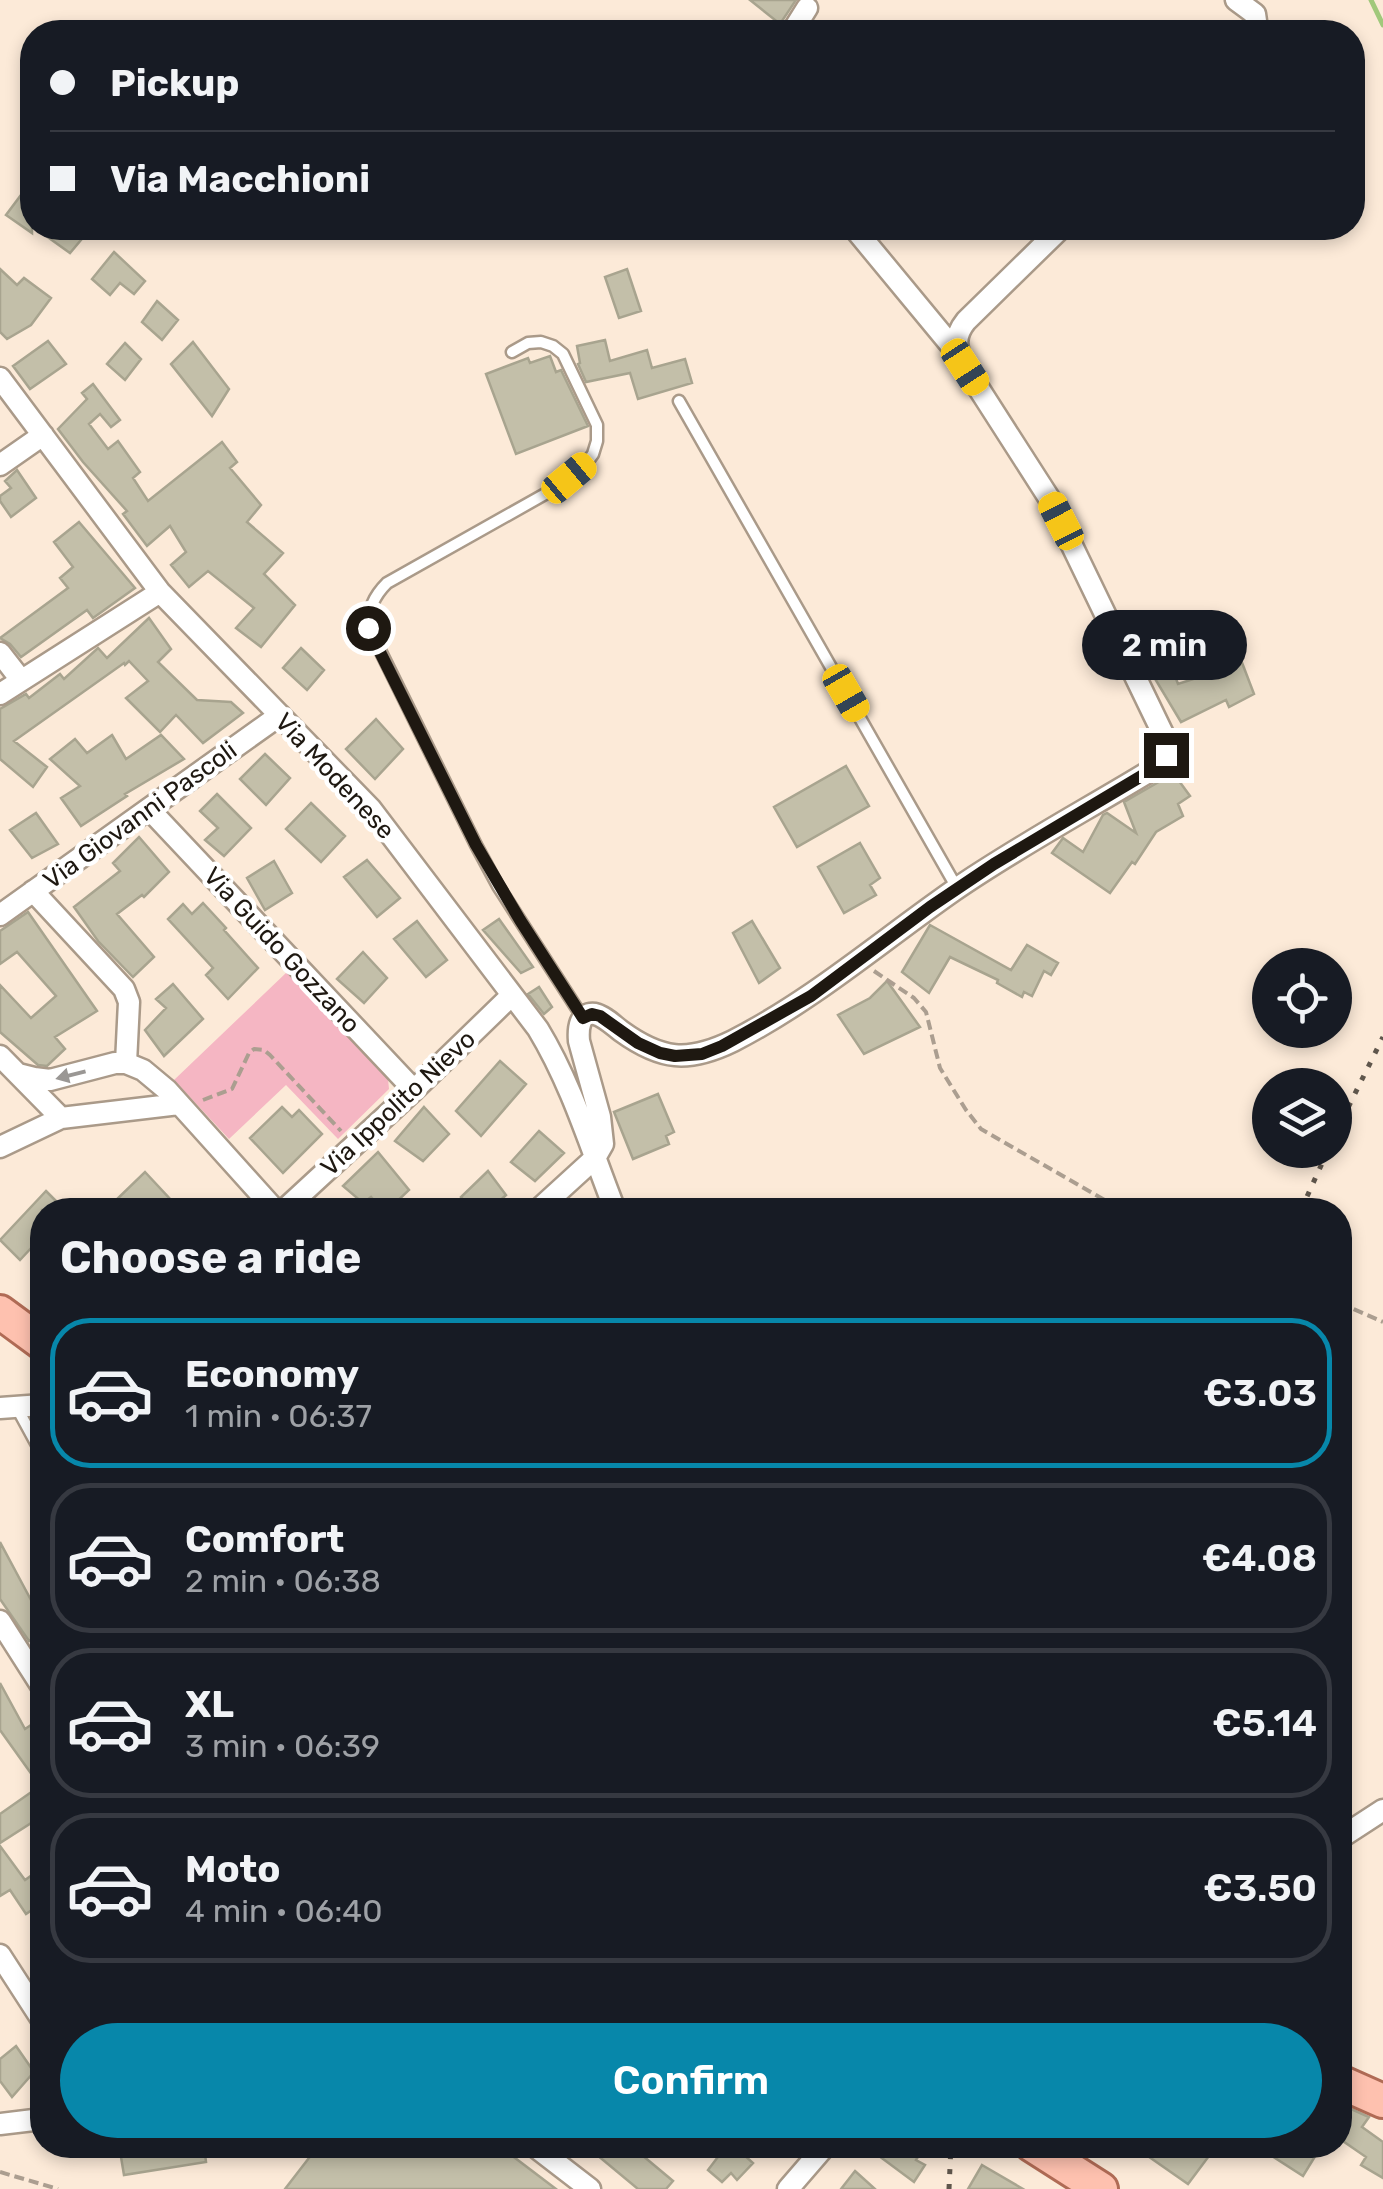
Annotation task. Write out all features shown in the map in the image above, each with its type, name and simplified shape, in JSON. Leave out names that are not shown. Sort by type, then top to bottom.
[{"type":"main road","points":[[0,1312],[30,1334]]},
{"type":"main road","points":[[1352,2087],[1383,2101]]},
{"type":"main road","points":[[1052,2158],[1101,2189]]},
{"type":"street","points":[[1236,0],[1255,14],[1256,20]]},
{"type":"street","points":[[800,20],[807,8]]},
{"type":"street","points":[[551,1198],[595,1158],[603,1144],[578,1029],[583,1018],[600,1016],[638,1043],[675,1056],[702,1054],[738,1038],[811,996],[957,888],[1155,768],[1166,755],[1164,738],[1049,498],[960,357],[864,240]]},
{"type":"street","points":[[960,357],[956,337],[966,320],[1049,240]]},
{"type":"street","name":"Via Modenese","points":[[0,378],[160,592],[371,810],[538,1028],[555,1056],[610,1198]]},
{"type":"street","points":[[0,465],[42,435]]},
{"type":"street","points":[[0,694],[160,592]]},
{"type":"street","points":[[0,653],[22,680]]},
{"type":"street","name":"Via Giovanni Pascoli","points":[[0,915],[280,715]]},
{"type":"street","name":"Via Guido Gozzano","points":[[149,809],[414,1090]]},
{"type":"street","points":[[33,891],[124,989],[129,1002],[126,1063]]},
{"type":"street","name":"Via Ippolito Nievo","points":[[297,1198],[512,995]]},
{"type":"street","points":[[0,1056],[61,1118]]},
{"type":"street","points":[[18,1074],[50,1080],[115,1063],[143,1070],[156,1078],[264,1198]]},
{"type":"street","points":[[0,1147],[61,1118],[179,1104]]},
{"type":"street","points":[[1,1624],[30,1669]]},
{"type":"street","points":[[1352,1830],[1383,1810]]},
{"type":"street","points":[[0,1955],[30,2001]]},
{"type":"street","points":[[0,2124],[30,2120]]},
{"type":"street","points":[[554,2158],[590,2189]]},
{"type":"street","points":[[788,2189],[815,2158]]},
{"type":"lane","points":[[512,352],[528,343],[542,342],[563,354],[597,425],[598,442],[593,454],[554,489],[387,583],[372,603],[368,628],[476,845],[583,1018]]},
{"type":"lane","points":[[679,401],[957,888]]},
{"type":"lane","points":[[8,1408],[30,1438]]},
{"type":"path","points":[[858,961],[907,992],[926,1012],[940,1068],[981,1129],[1101,1198]]},
{"type":"path","points":[[179,1104],[198,1102],[232,1089],[248,1053],[258,1048],[270,1054],[354,1146]]},
{"type":"path","points":[[1352,1308],[1383,1322]]},
{"type":"path","points":[[0,2172],[58,2189]]},
{"type":"shaded area","points":[[287,972],[388,1079],[389,1089],[338,1139],[286,1085],[229,1139],[174,1080]]},
{"type":"building","points":[[750,0],[796,0],[783,20],[775,20]]},
{"type":"building","points":[[20,196],[20,225],[6,215]]},
{"type":"building","points":[[52,240],[81,240],[70,253]]},
{"type":"building","points":[[114,252],[145,281],[134,294],[120,283],[110,295],[92,279]]},
{"type":"building","points":[[0,269],[17,285],[24,278],[51,298],[31,325],[7,339],[0,332]]},
{"type":"building","points":[[627,269],[641,311],[619,318],[605,277]]},
{"type":"building","points":[[157,301],[178,320],[162,340],[142,322]]},
{"type":"building","points":[[605,340],[610,361],[647,350],[652,368],[685,359],[692,383],[638,399],[630,373],[586,382],[578,364],[577,346]]},
{"type":"building","points":[[48,341],[66,364],[30,389],[13,366]]},
{"type":"building","points":[[193,342],[229,389],[212,416],[171,364]]},
{"type":"building","points":[[125,343],[141,359],[125,380],[107,364]]},
{"type":"building","points":[[550,356],[588,426],[516,454],[486,374],[528,358],[530,363]]},
{"type":"building","points":[[93,384],[120,420],[111,427],[100,414],[89,424],[108,449],[118,441],[140,472],[133,478],[148,501],[222,442],[237,462],[230,468],[261,505],[247,522],[283,553],[264,574],[295,605],[261,647],[236,628],[254,608],[208,571],[189,587],[171,565],[186,552],[170,526],[147,546],[123,514],[127,511],[58,429],[87,399],[82,393]]},
{"type":"building","points":[[17,470],[36,498],[11,517],[0,496],[11,488],[5,481]]},
{"type":"building","points":[[79,522],[135,588],[93,618],[87,610],[21,657],[0,638],[68,588],[60,578],[73,567],[54,542]]},
{"type":"building","points":[[149,618],[171,649],[158,662],[197,700],[231,702],[243,713],[203,743],[176,715],[160,732],[126,698],[148,681],[129,661],[14,741],[47,767],[33,787],[0,759],[0,709],[26,694],[29,698],[60,674],[64,679],[98,648],[107,658]]},
{"type":"building","points":[[1228,626],[1254,694],[1229,707],[1226,700],[1181,722],[1145,662],[1166,652],[1178,684],[1212,673],[1196,641]]},
{"type":"building","points":[[301,648],[324,670],[307,690],[283,668]]},
{"type":"building","points":[[376,719],[403,749],[375,779],[346,749]]},
{"type":"building","points":[[112,735],[126,759],[161,735],[184,759],[81,826],[61,798],[80,786],[50,759],[75,739],[87,753]]},
{"type":"building","points":[[265,754],[290,778],[266,805],[240,779]]},
{"type":"building","points":[[846,766],[869,806],[797,847],[774,807]]},
{"type":"building","points":[[1171,770],[1190,796],[1178,804],[1183,816],[1156,832],[1110,893],[1052,853],[1063,838],[1083,852],[1107,813],[1136,833],[1124,802],[1162,780]]},
{"type":"building","points":[[217,794],[251,828],[224,856],[205,840],[218,828],[200,811]]},
{"type":"building","points":[[311,803],[345,836],[321,862],[286,829]]},
{"type":"building","points":[[36,813],[58,844],[32,858],[10,830]]},
{"type":"building","points":[[139,837],[169,872],[144,897],[117,914],[154,957],[133,977],[98,941],[74,907],[120,871],[113,863]]},
{"type":"building","points":[[860,843],[880,878],[870,885],[876,895],[844,913],[818,867]]},
{"type":"building","points":[[367,860],[400,898],[377,917],[344,877]]},
{"type":"building","points":[[274,861],[292,893],[265,910],[247,878]]},
{"type":"building","points":[[203,903],[258,968],[228,999],[206,975],[213,968],[168,919],[183,904],[192,914]]},
{"type":"building","points":[[28,912],[97,1011],[55,1037],[65,1049],[47,1066],[38,1065],[0,1032],[0,985],[31,1018],[56,996],[17,952],[0,964],[0,931]]},
{"type":"building","points":[[499,919],[533,967],[521,973],[483,930]]},
{"type":"building","points":[[417,921],[447,960],[426,977],[394,939]]},
{"type":"building","points":[[752,921],[780,968],[759,983],[733,933]]},
{"type":"building","points":[[930,925],[1011,970],[1027,945],[1058,963],[1051,975],[1044,971],[1032,996],[1024,992],[1022,997],[997,983],[998,980],[950,957],[929,993],[902,972]]},
{"type":"building","points":[[363,952],[387,978],[364,1003],[337,979]]},
{"type":"building","points":[[887,981],[920,1027],[864,1054],[838,1015],[870,998]]},
{"type":"building","points":[[173,984],[203,1019],[164,1056],[145,1030],[166,1008],[156,999]]},
{"type":"building","points":[[539,987],[552,1007],[544,1014],[528,994]]},
{"type":"building","points":[[500,1061],[526,1084],[481,1136],[456,1111]]},
{"type":"building","points":[[658,1094],[674,1132],[666,1136],[669,1144],[633,1159],[614,1112]]},
{"type":"building","points":[[282,1107],[292,1117],[299,1110],[322,1134],[283,1173],[250,1138]]},
{"type":"building","points":[[424,1107],[449,1134],[423,1161],[395,1141]]},
{"type":"building","points":[[539,1131],[564,1153],[535,1181],[511,1162]]},
{"type":"building","points":[[378,1152],[409,1190],[401,1198],[357,1198],[343,1186]]},
{"type":"building","points":[[488,1171],[506,1195],[503,1198],[461,1197]]},
{"type":"building","points":[[145,1172],[169,1198],[118,1198]]},
{"type":"building","points":[[30,1208],[30,1249],[20,1260],[0,1240]]},
{"type":"building","points":[[0,1542],[30,1598],[30,1640],[0,1599]]},
{"type":"building","points":[[0,1683],[25,1729],[30,1726],[30,1772],[0,1730]]},
{"type":"building","points":[[30,1793],[30,1824],[0,1843],[0,1814]]},
{"type":"building","points":[[0,1846],[25,1880],[30,1876],[30,1911],[26,1914],[10,1890],[0,1896]]},
{"type":"building","points":[[16,2046],[30,2066],[30,2077],[12,2097],[0,2081],[0,2059]]},
{"type":"building","points":[[1352,2109],[1369,2117],[1362,2127],[1383,2142],[1383,2178],[1361,2165],[1366,2157],[1352,2147]]},
{"type":"building","points":[[121,2158],[206,2158],[206,2162],[124,2175]]},
{"type":"building","points":[[309,2158],[515,2158],[556,2189],[285,2189]]},
{"type":"building","points":[[601,2158],[646,2158],[673,2181],[666,2189],[638,2189]]},
{"type":"building","points":[[717,2158],[747,2158],[753,2163],[737,2180],[731,2173],[722,2182],[708,2170]]},
{"type":"building","points":[[882,2158],[917,2158],[925,2165],[914,2182]]},
{"type":"building","points":[[1151,2158],[1208,2158],[1188,2184]]},
{"type":"building","points":[[1275,2158],[1314,2158],[1303,2176]]},
{"type":"building","points":[[982,2165],[1023,2189],[968,2189]]},
{"type":"building","points":[[855,2171],[875,2189],[841,2189]]},
{"type":"waterway","points":[[1371,0],[1383,25]]},
{"type":"railway","points":[[1352,1100],[1383,1037]]},
{"type":"railway","points":[[1306,1198],[1320,1168]]},
{"type":"railway","points":[[949,2189],[950,2158]]},
{"type":"route","points":[[368,628],[498,886],[583,1018],[600,1016],[638,1043],[675,1056],[702,1054],[722,1046],[811,996],[957,888],[1155,768],[1166,755]]}]
